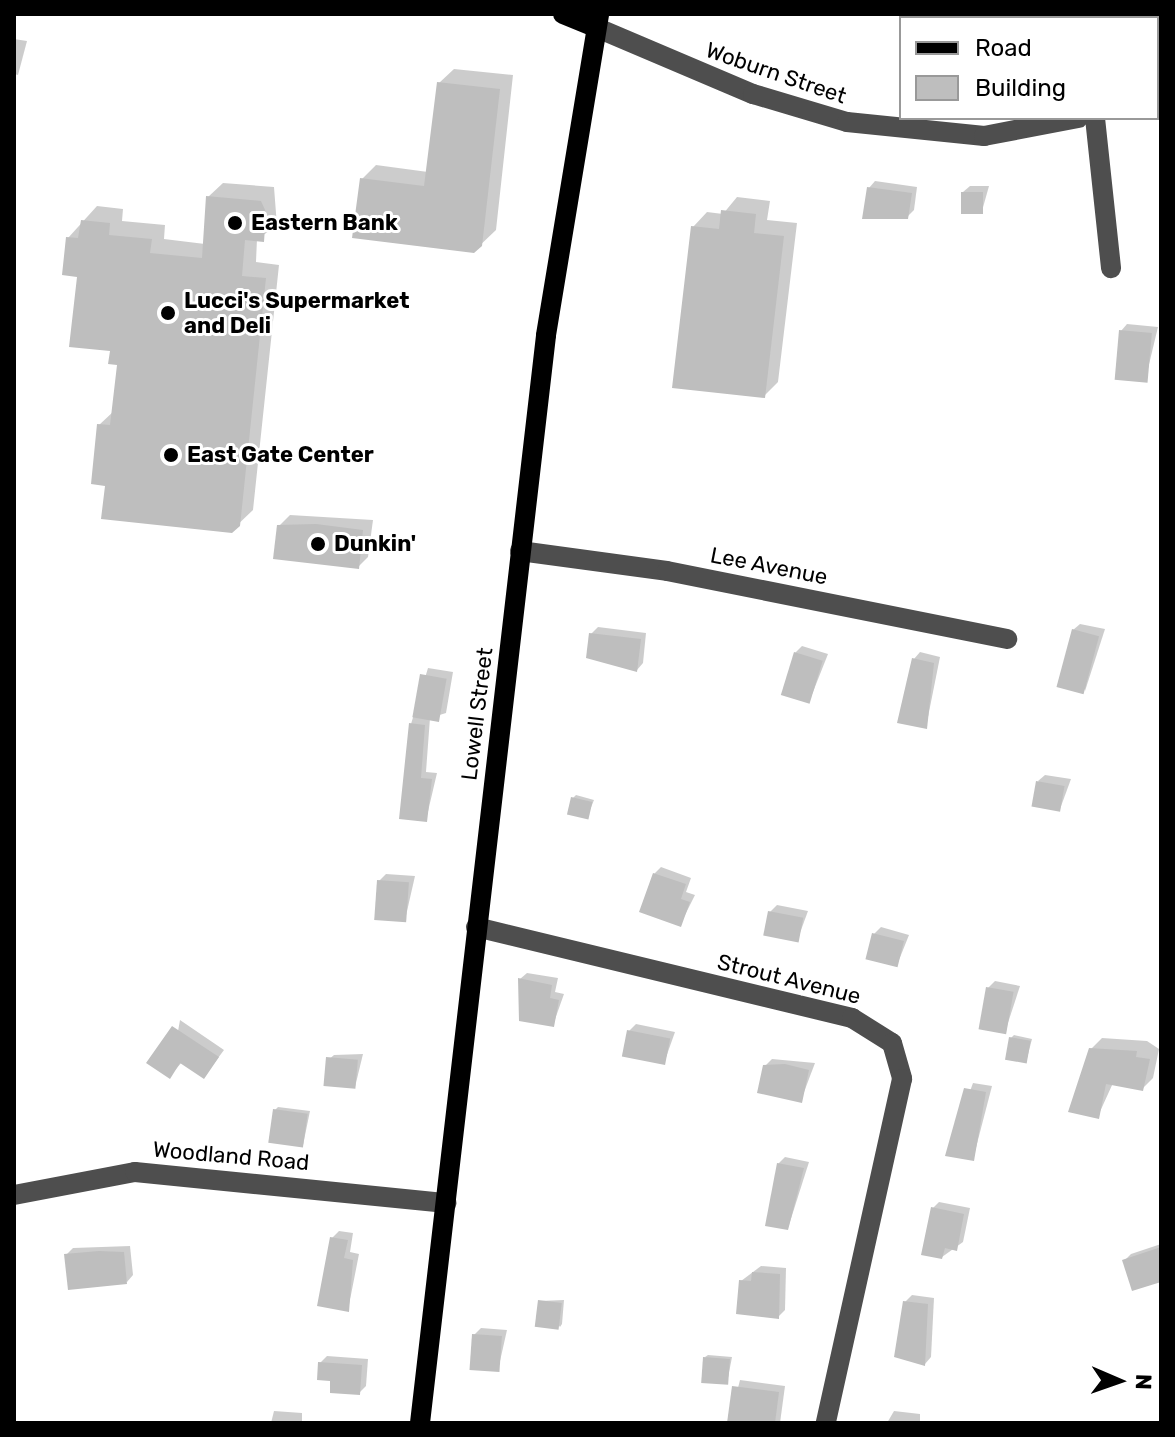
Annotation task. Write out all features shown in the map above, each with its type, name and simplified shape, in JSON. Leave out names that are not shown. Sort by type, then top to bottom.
[{"type":"main road","name":"Woburn Street","points":[[563,14],[597,21]]},
{"type":"main road","name":"Lowell Street","points":[[420,1423],[520,551],[570,158],[597,21]]},
{"type":"street","name":"Woburn Street","points":[[597,21],[753,94],[847,122],[984,136],[1068,120]]},
{"type":"street","points":[[1095,120],[1111,268]]},
{"type":"street","name":"Lee Avenue","points":[[520,551],[681,574],[1007,639]]},
{"type":"street","name":"Strout Avenue","points":[[476,927],[852,1018],[892,1043],[902,1079],[826,1423]]},
{"type":"street","name":"Woodland Road","points":[[14,1195],[79,1177],[147,1172],[446,1203]]},
{"type":"building","points":[[437,82],[500,89],[482,246],[474,253],[352,238],[360,178],[424,186]]},
{"type":"building","points":[[867,187],[912,193],[908,219],[862,219]]},
{"type":"building","points":[[961,192],[983,192],[983,214],[961,214]]},
{"type":"building","points":[[206,196],[261,201],[266,212],[264,242],[245,240],[242,276],[266,278],[240,526],[232,533],[101,519],[105,486],[91,484],[97,424],[110,425],[117,365],[108,364],[110,351],[69,347],[77,277],[62,275],[66,237],[78,238],[81,220],[110,223],[109,235],[152,239],[150,253],[202,258]]},
{"type":"building","points":[[721,210],[756,214],[754,233],[784,236],[765,398],[672,388],[691,226],[719,229]]},
{"type":"building","points":[[1119,330],[1152,333],[1148,383],[1115,380]]},
{"type":"building","name":"Dunkin'","points":[[316,524],[363,530],[359,569],[273,559],[277,525]]},
{"type":"building","points":[[1072,629],[1099,636],[1084,694],[1056,687]]},
{"type":"building","points":[[589,633],[641,639],[637,672],[586,658]]},
{"type":"building","points":[[794,652],[823,661],[810,704],[781,695]]},
{"type":"building","points":[[912,658],[934,663],[927,729],[897,723]]},
{"type":"building","points":[[420,674],[447,679],[439,722],[412,717]]},
{"type":"building","points":[[409,723],[425,725],[421,778],[432,779],[427,822],[399,819]]},
{"type":"building","points":[[1036,781],[1065,786],[1060,812],[1031,807]]},
{"type":"building","points":[[571,797],[592,802],[588,819],[567,815]]},
{"type":"building","points":[[653,873],[686,884],[681,899],[690,902],[681,927],[639,912]]},
{"type":"building","points":[[377,880],[409,882],[406,922],[374,920]]},
{"type":"building","points":[[768,911],[803,918],[799,942],[763,936]]},
{"type":"building","points":[[872,933],[904,941],[897,967],[865,959]]},
{"type":"building","points":[[518,978],[552,985],[550,998],[559,1000],[554,1027],[519,1021]]},
{"type":"building","points":[[986,987],[1014,992],[1006,1034],[979,1029]]},
{"type":"building","points":[[172,1026],[219,1057],[204,1079],[180,1063],[170,1079],[146,1063]]},
{"type":"building","points":[[627,1030],[670,1038],[665,1065],[622,1057]]},
{"type":"building","points":[[1009,1037],[1031,1041],[1027,1063],[1005,1060]]},
{"type":"building","points":[[1089,1048],[1137,1051],[1136,1057],[1150,1059],[1143,1091],[1106,1084],[1099,1119],[1068,1112]]},
{"type":"building","points":[[326,1057],[358,1060],[355,1089],[323,1086]]},
{"type":"building","points":[[785,1064],[809,1070],[802,1103],[757,1093],[763,1065]]},
{"type":"building","points":[[964,1088],[986,1092],[974,1161],[945,1156]]},
{"type":"building","points":[[273,1109],[308,1114],[303,1148],[268,1143]]},
{"type":"building","points":[[777,1163],[804,1168],[788,1230],[765,1226]]},
{"type":"building","points":[[931,1207],[964,1214],[957,1251],[945,1248],[942,1259],[921,1255]]},
{"type":"building","points":[[330,1237],[348,1240],[344,1258],[353,1260],[349,1312],[317,1306]]},
{"type":"building","points":[[1161,1247],[1161,1282],[1132,1291],[1122,1260]]},
{"type":"building","points":[[124,1252],[127,1284],[68,1290],[64,1254]]},
{"type":"building","points":[[752,1272],[780,1274],[779,1319],[736,1314],[739,1280],[751,1281]]},
{"type":"building","points":[[538,1300],[562,1303],[559,1330],[535,1327]]},
{"type":"building","points":[[903,1301],[928,1304],[925,1366],[894,1357]]},
{"type":"building","points":[[472,1334],[502,1336],[499,1372],[469,1370]]},
{"type":"building","points":[[703,1357],[730,1359],[728,1385],[701,1383]]},
{"type":"building","points":[[318,1362],[362,1365],[360,1395],[330,1393],[330,1381],[317,1380]]},
{"type":"building","points":[[732,1386],[779,1392],[775,1423],[727,1423]]},
{"type":"place","name":"Eastern Bank","points":[[235,223]]},
{"type":"place","name":"Lucci's Supermarket and Deli","points":[[168,313]]},
{"type":"place","name":"East Gate Center","points":[[171,455]]},
{"type":"place","name":"Dunkin'","points":[[318,544]]}]
